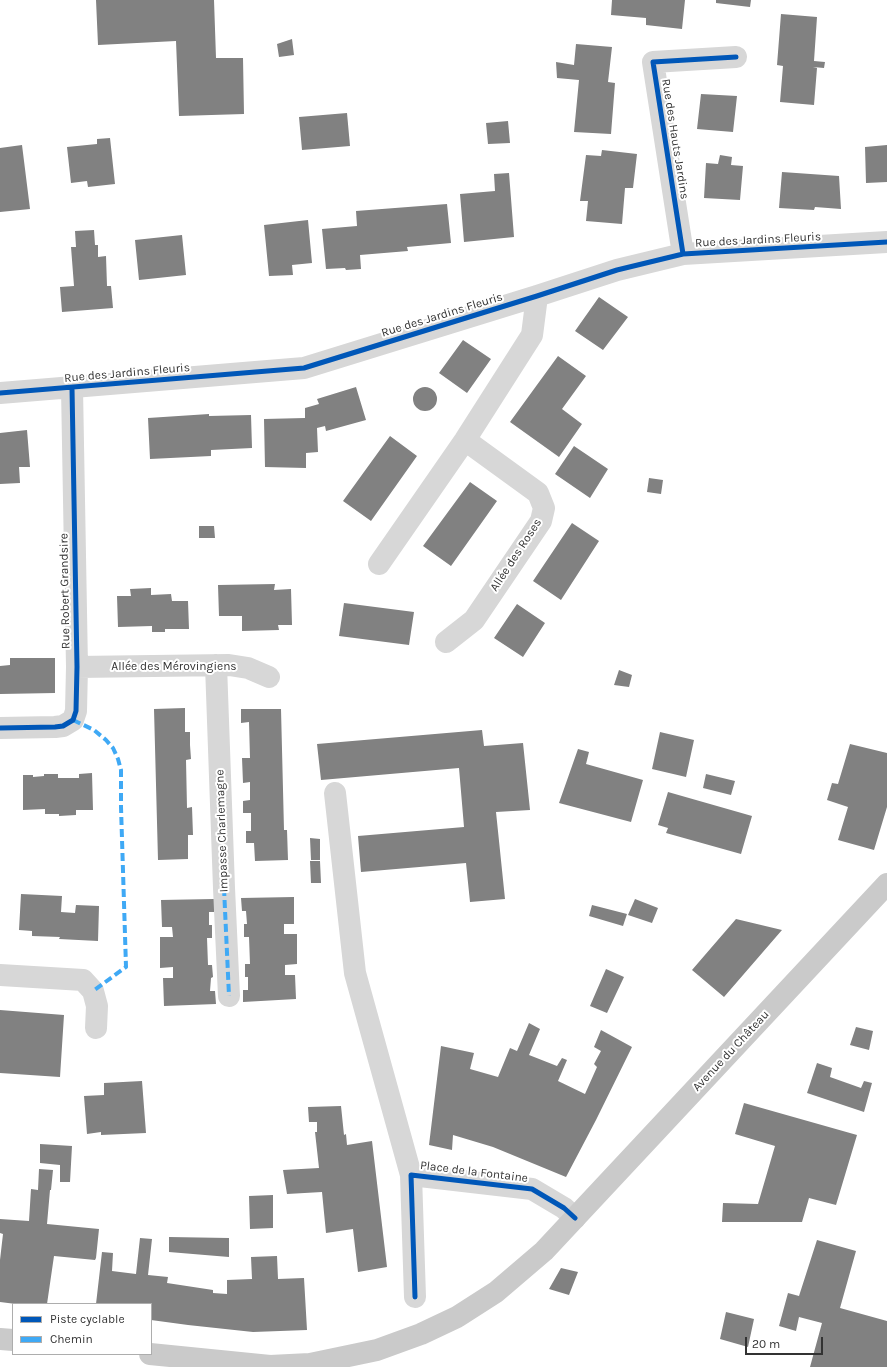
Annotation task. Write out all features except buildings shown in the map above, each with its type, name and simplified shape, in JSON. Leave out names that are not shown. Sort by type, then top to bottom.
[{"type":"main road","name":"Avenue du Château","points":[[152,1354],[270,1366],[310,1366],[377,1350],[421,1334],[457,1317],[502,1286],[544,1252],[887,884]]},
{"type":"main road","points":[[0,1339],[12,1340]]},
{"type":"street","name":"Rue des Hauts Jardins","points":[[683,254],[653,62],[736,57]]},
{"type":"street","name":"Rue des Jardins Fleuris","points":[[0,393],[304,368],[617,270],[683,254],[887,242]]},
{"type":"street","points":[[379,564],[465,440],[532,335],[537,296]]},
{"type":"street","name":"Rue Robert Grandsire","points":[[0,728],[63,726],[73,720],[75,716],[77,666],[72,388]]},
{"type":"street","name":"Allée des Roses","points":[[446,642],[474,620],[541,521],[544,508],[538,493],[465,440]]},
{"type":"street","name":"Impasse Charlemagne","points":[[216,665],[224,888],[230,996]]},
{"type":"street","name":"Allée des Mérovingiens","points":[[77,666],[229,665],[248,668],[269,677]]},
{"type":"street","points":[[335,793],[355,973],[411,1175]]},
{"type":"street","points":[[0,975],[83,980],[93,991],[98,1006],[96,1028]]},
{"type":"street","name":"Place de la Fontaine","points":[[415,1297],[411,1175],[532,1189],[564,1208],[575,1218]]},
{"type":"marked path","points":[[73,720],[94,730],[106,740],[113,748],[121,770],[126,967],[93,991]]},
{"type":"marked path","points":[[224,888],[229,996]]},
{"type":"cycle path","points":[[683,254],[653,62],[736,57]]},
{"type":"cycle path","points":[[0,393],[304,368],[617,270],[683,254],[887,242]]},
{"type":"cycle path","points":[[0,728],[63,726],[73,720],[76,711],[77,667],[72,388]]},
{"type":"cycle path","points":[[415,1297],[411,1175],[532,1189],[564,1208],[575,1218]]}]
